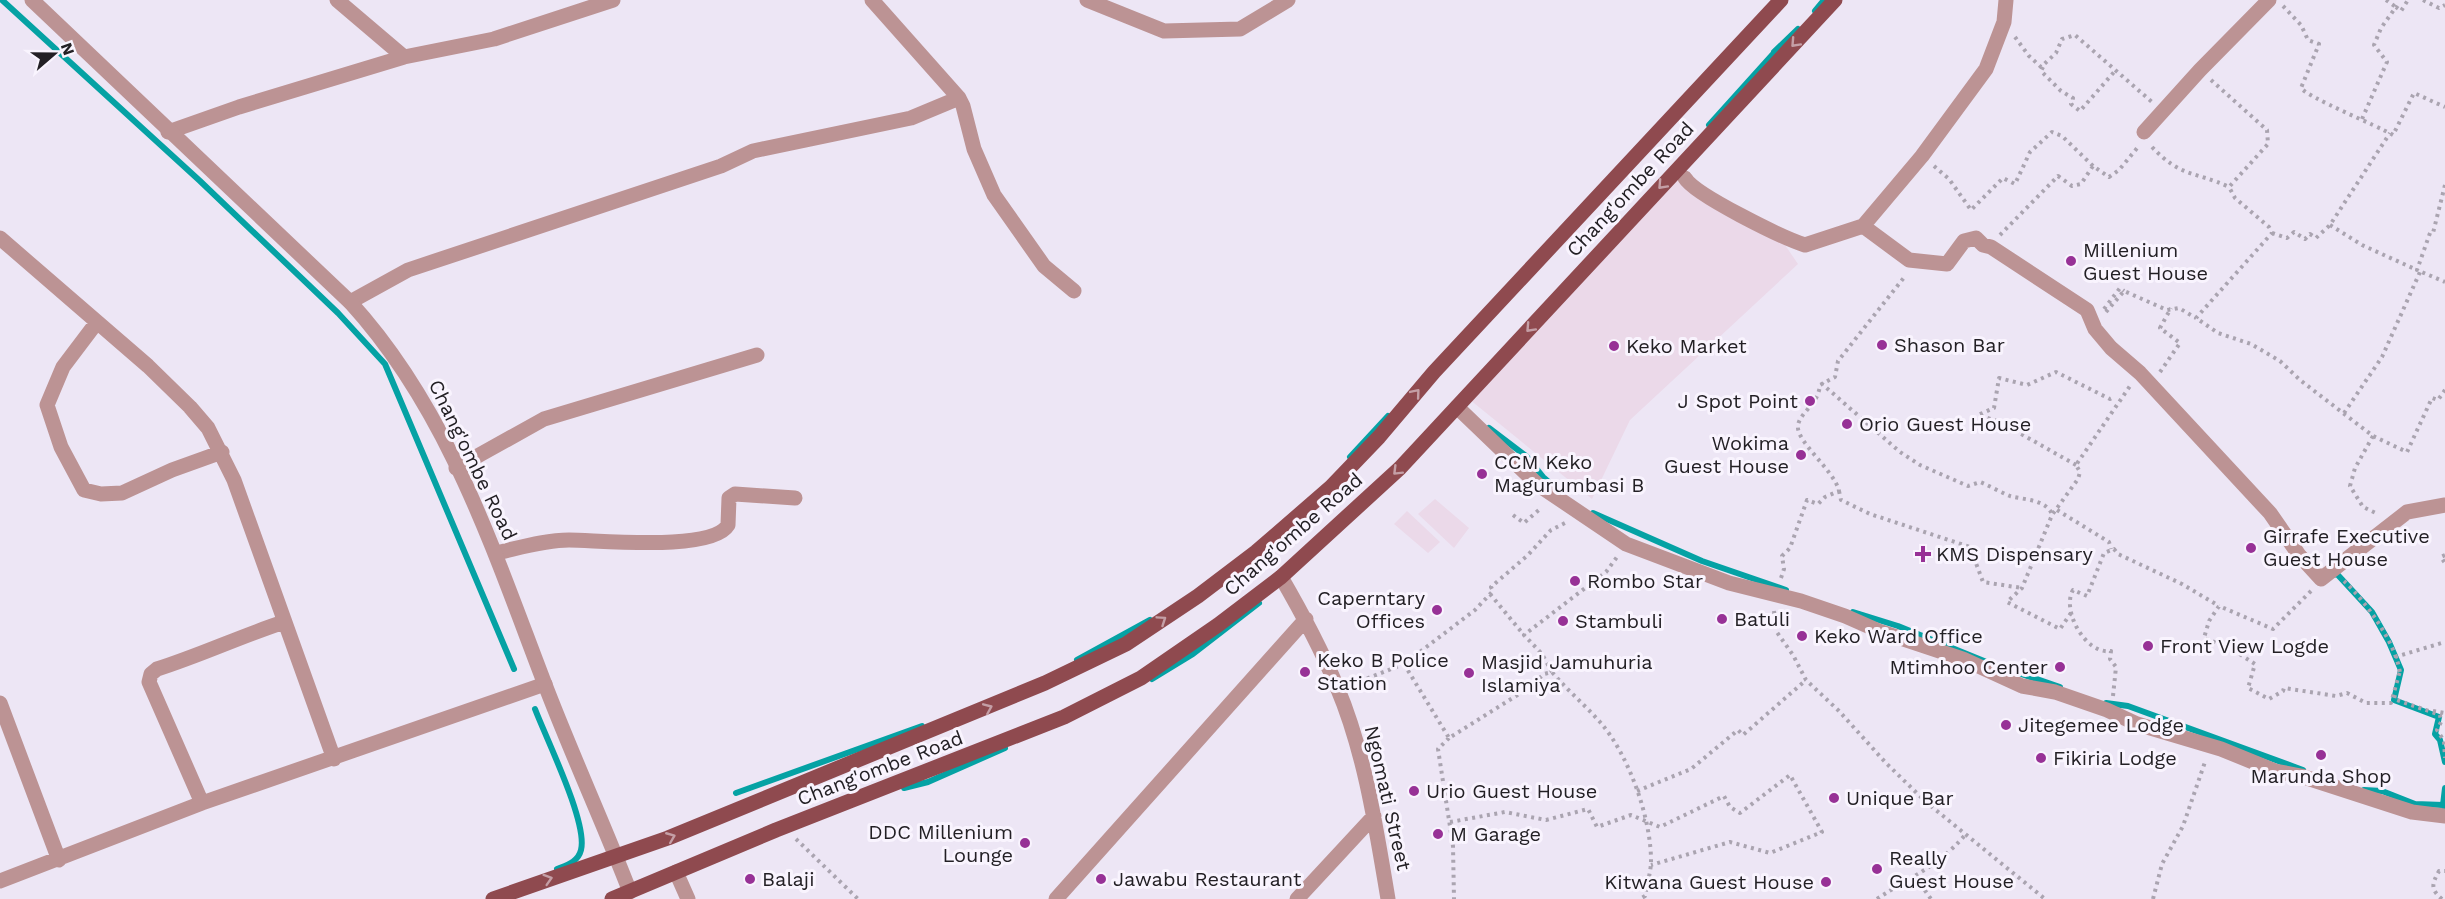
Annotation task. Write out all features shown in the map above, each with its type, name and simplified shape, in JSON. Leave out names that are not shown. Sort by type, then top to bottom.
[{"type":"main road","name":"Chang'ombe Road","points":[[493,899],[617,858],[1045,683],[1126,644],[1198,596],[1256,552],[1331,487],[1379,437],[1434,372],[1781,0]]},
{"type":"main road","name":"Chang'ombe Road","points":[[612,899],[783,828],[1064,717],[1141,678],[1218,625],[1281,577],[1369,498],[1457,407],[1835,0]]},
{"type":"street","name":"Chang'ombe Road","points":[[32,0],[168,132],[350,302],[382,337],[400,362],[435,420],[496,553],[545,684],[630,892]]},
{"type":"street","points":[[337,0],[404,57]]},
{"type":"street","points":[[168,132],[250,103],[404,57],[494,39],[613,0]]},
{"type":"street","points":[[872,0],[959,98],[974,149],[994,195],[1044,266],[1074,291]]},
{"type":"street","points":[[1087,0],[1164,31],[1240,29],[1288,0]]},
{"type":"street","points":[[1685,178],[1702,194],[1804,245],[1811,245],[1863,226],[1923,156],[1986,69],[2004,22],[2006,0]]},
{"type":"street","points":[[2144,132],[2200,70],[2269,0]]},
{"type":"street","points":[[350,302],[408,270],[710,170],[753,151],[911,118],[959,98]]},
{"type":"street","points":[[1863,226],[1909,260],[1947,264],[1964,241],[1977,238],[1983,245],[1991,247],[2089,315],[2095,329],[2111,348],[2140,373],[2270,513],[2299,555],[2321,579],[2336,570],[2391,522],[2407,512],[2445,505]]},
{"type":"street","points":[[0,238],[148,366],[190,407],[222,452],[334,759]]},
{"type":"street","points":[[97,322],[63,367],[47,405],[61,447],[84,490],[101,495],[122,493],[172,470],[222,452]]},
{"type":"street","points":[[456,468],[544,419],[757,356]]},
{"type":"street","points":[[1457,407],[1537,484],[1626,544],[1729,583],[1773,596],[1801,601],[1845,616],[1879,631],[1963,659],[2022,686],[2055,692],[2107,710],[2137,724],[2244,757],[2276,771],[2301,776],[2385,804],[2445,816]]},
{"type":"street","points":[[496,553],[567,540],[610,543],[714,536],[725,529],[729,498],[735,494],[795,498]]},
{"type":"street","name":"Ngomati Street","points":[[1281,577],[1306,619],[1338,687],[1347,714],[1374,816],[1388,899]]},
{"type":"street","points":[[1056,899],[1306,619]]},
{"type":"street","points":[[202,804],[149,682],[151,674],[157,669],[208,652],[249,633],[284,622]]},
{"type":"street","points":[[0,881],[202,804],[545,684]]},
{"type":"street","points":[[0,703],[59,860]]},
{"type":"street","points":[[1297,899],[1374,816]]},
{"type":"street","points":[[676,872],[688,899]]},
{"type":"path","points":[[2283,0],[2284,10],[2301,25],[2308,40],[2319,44],[2301,88],[2307,95],[2393,135],[2414,93],[2445,107]]},
{"type":"path","points":[[2386,0],[2401,11],[2408,0]]},
{"type":"path","points":[[2423,0],[2439,8],[2445,5]]},
{"type":"path","points":[[2362,119],[2387,62],[2374,45],[2377,35],[2396,7]]},
{"type":"path","points":[[2004,22],[2029,56],[2043,67]]},
{"type":"path","points":[[2115,70],[2080,111],[2071,104],[2073,98],[2061,91],[2041,71],[2056,53],[2062,39],[2074,36],[2115,70],[2162,111]]},
{"type":"path","points":[[2200,70],[2267,130],[2268,144],[2229,187]]},
{"type":"path","points":[[1923,156],[1949,179],[1971,210],[2003,178],[2015,184],[2030,152],[2052,132],[2062,136],[2093,166],[2109,177],[2120,170],[2133,151],[2146,140],[2178,170],[2200,177],[2207,176],[2229,187],[2235,198],[2269,227],[2272,233],[2287,238],[2294,232],[2305,239],[2310,234],[2316,238],[2330,225],[2390,133]]},
{"type":"path","points":[[1991,247],[2058,176],[2072,186],[2080,184],[2093,166]]},
{"type":"path","points":[[2344,413],[2382,357],[2419,271],[2430,233],[2433,233],[2445,185]]},
{"type":"path","points":[[2330,225],[2362,245],[2445,282]]},
{"type":"path","points":[[2196,318],[2272,233]]},
{"type":"path","points":[[1821,383],[1835,377],[1838,361],[1906,276],[1909,260]]},
{"type":"path","points":[[2089,315],[2104,309],[2120,288],[2168,310],[2179,308],[2218,333],[2251,344],[2280,361],[2373,436],[2407,452],[2432,398],[2438,400],[2445,390]]},
{"type":"path","points":[[2089,315],[2105,314],[2124,291]]},
{"type":"path","points":[[2151,386],[2180,342],[2160,328],[2172,308]]},
{"type":"path","points":[[2071,613],[2060,629],[2007,602],[2022,588],[2052,515],[2080,472],[2076,465],[2000,422],[1978,415],[1994,408],[1999,378],[2026,385],[2056,372],[2110,399],[2114,397]]},
{"type":"path","points":[[2076,465],[2104,420],[2140,373]]},
{"type":"path","points":[[1821,383],[1818,398],[1797,428],[1802,439],[1837,480],[1841,500],[1870,514],[1970,547],[1983,582],[2022,588]]},
{"type":"path","points":[[1821,383],[1900,452],[1920,465],[1968,486],[1980,482],[2011,496],[2029,498],[2051,511],[2052,515]]},
{"type":"path","points":[[2373,436],[2355,468],[2350,486],[2363,507],[2391,522]]},
{"type":"path","points":[[1839,492],[1825,497],[1818,504],[1807,500],[1798,529],[1782,556],[1784,569],[1773,596],[1776,631],[1793,655],[1806,680],[1839,711],[1902,779],[1965,835],[2046,899]]},
{"type":"path","points":[[1513,515],[1524,523],[1545,505]]},
{"type":"path","points":[[2057,510],[2109,542],[2111,549],[2219,606],[2273,629],[2321,579]]},
{"type":"path","points":[[1338,687],[1366,681],[1404,664],[1475,610],[1493,591],[1491,587],[1528,555],[1551,530],[1561,527],[1571,517]]},
{"type":"path","points":[[1524,635],[1606,573],[1626,544]]},
{"type":"path","points":[[2107,710],[2116,682],[2114,673],[2116,667],[2110,659],[2111,651],[2106,652],[2093,645],[2078,630],[2072,622],[2068,603],[2073,590],[2086,596],[2104,553],[2111,549]]},
{"type":"path","points":[[2445,555],[2441,557],[2445,563]]},
{"type":"path","points":[[2336,570],[2360,597],[2395,657],[2400,671],[2394,699],[2440,715],[2441,722],[2437,730],[2444,741],[2445,758]]},
{"type":"path","points":[[1490,593],[1542,654],[1567,691],[1601,723],[1616,744],[1637,791],[1647,822],[1651,865],[1645,896],[1640,899]]},
{"type":"path","points":[[2219,606],[2209,621],[2204,638],[2230,648],[2255,664],[2248,688],[2269,699],[2283,691],[2284,688],[2336,696],[2347,693],[2366,703],[2391,703],[2400,671]]},
{"type":"path","points":[[2395,657],[2445,642]]},
{"type":"path","points":[[1404,664],[1449,738]]},
{"type":"path","points":[[1454,899],[1450,822],[1438,749],[1449,738],[1527,689],[1544,674],[1552,672]]},
{"type":"path","points":[[1637,791],[1691,769],[1738,730],[1743,735],[1806,680]]},
{"type":"path","points":[[2424,709],[2445,713]]},
{"type":"path","points":[[2153,899],[2162,864],[2183,826],[2205,763],[2207,746]]},
{"type":"path","points":[[1450,822],[1505,812],[1546,820],[1588,809],[1597,827],[1631,815],[1660,827],[1724,796],[1730,807],[1740,813],[1790,775],[1822,832],[1770,853],[1730,842],[1651,865]]},
{"type":"path","points":[[783,828],[858,899]]},
{"type":"path","points":[[1876,899],[1916,878],[1952,850],[1965,835]]},
{"type":"path","points":[[2442,899],[2433,891],[2432,885],[2439,871],[2445,871]]},
{"type":"path","points":[[1916,878],[1931,899]]},
{"type":"shaded area","name":"Keko Market","points":[[1677,180],[1783,242],[1798,264],[1630,420],[1592,499],[1469,399]]},
{"type":"shaded area","points":[[1435,499],[1469,528],[1454,548],[1418,514]]},
{"type":"shaded area","points":[[1407,511],[1440,542],[1428,553],[1394,524]]},
{"type":"waterway","points":[[2,0],[200,181],[338,313],[385,364],[514,669]]},
{"type":"waterway","points":[[1815,11],[1824,0]]},
{"type":"waterway","points":[[1774,52],[1798,29]]},
{"type":"waterway","points":[[1709,125],[1773,54]]},
{"type":"waterway","points":[[1350,457],[1388,416]]},
{"type":"waterway","points":[[1489,428],[1526,456],[1543,477],[1557,489]]},
{"type":"waterway","points":[[1593,513],[1702,561],[1786,590]]},
{"type":"waterway","points":[[2332,575],[2337,574],[2372,612],[2389,642],[2401,670],[2394,700],[2439,717],[2435,734],[2440,740],[2445,762]]},
{"type":"waterway","points":[[1152,679],[1193,654],[1259,603]]},
{"type":"waterway","points":[[1853,612],[1898,626],[1989,663],[2060,687]]},
{"type":"waterway","points":[[1077,660],[1150,620]]},
{"type":"waterway","points":[[2106,703],[2128,706],[2303,770]]},
{"type":"waterway","points":[[535,709],[572,801],[581,837],[581,850],[577,857],[557,869]]},
{"type":"waterway","points":[[736,793],[922,726]]},
{"type":"waterway","points":[[904,788],[928,782],[1005,748]]},
{"type":"waterway","points":[[2443,805],[2445,788]]},
{"type":"waterway","points":[[2364,790],[2382,791],[2415,804],[2443,805],[2445,809]]},
{"type":"place","name":"Millenium Guest House","points":[[2071,261]]},
{"type":"place","name":"Shason Bar","points":[[1882,345]]},
{"type":"place","name":"Keko Market","points":[[1614,346]]},
{"type":"place","name":"J Spot Point","points":[[1810,401]]},
{"type":"place","name":"Orio Guest House","points":[[1847,424]]},
{"type":"place","name":"Wokima Guest House","points":[[1801,455]]},
{"type":"place","name":"CCM Keko Magurumbasi B","points":[[1482,474]]},
{"type":"place","name":"Girrafe Executive Guest House","points":[[2251,548]]},
{"type":"place","name":"KMS Dispensary","points":[[1923,554]]},
{"type":"place","name":"Rombo Star","points":[[1575,581]]},
{"type":"place","name":"Caperntary Offices","points":[[1437,610]]},
{"type":"place","name":"Batuli","points":[[1722,619]]},
{"type":"place","name":"Stambuli","points":[[1563,621]]},
{"type":"place","name":"Keko Ward Office","points":[[1802,636]]},
{"type":"place","name":"Front View Logde","points":[[2148,646]]},
{"type":"place","name":"Mtimhoo Center","points":[[2060,667]]},
{"type":"place","name":"Keko B Police Station","points":[[1305,672]]},
{"type":"place","name":"Masjid Jamuhuria Islamiya","points":[[1469,673]]},
{"type":"place","name":"Jitegemee Lodge","points":[[2006,725]]},
{"type":"place","name":"Marunda Shop","points":[[2321,755]]},
{"type":"place","name":"Fikiria Lodge","points":[[2041,758]]},
{"type":"place","name":"Urio Guest House","points":[[1414,791]]},
{"type":"place","name":"Unique Bar","points":[[1834,798]]},
{"type":"place","name":"M Garage","points":[[1438,834]]},
{"type":"place","name":"DDC Millenium Lounge","points":[[1025,843]]},
{"type":"place","name":"Really Guest House","points":[[1877,869]]},
{"type":"place","name":"Balaji","points":[[750,879]]},
{"type":"place","name":"Jawabu Restaurant","points":[[1101,879]]},
{"type":"place","name":"Kitwana Guest House","points":[[1826,882]]}]
